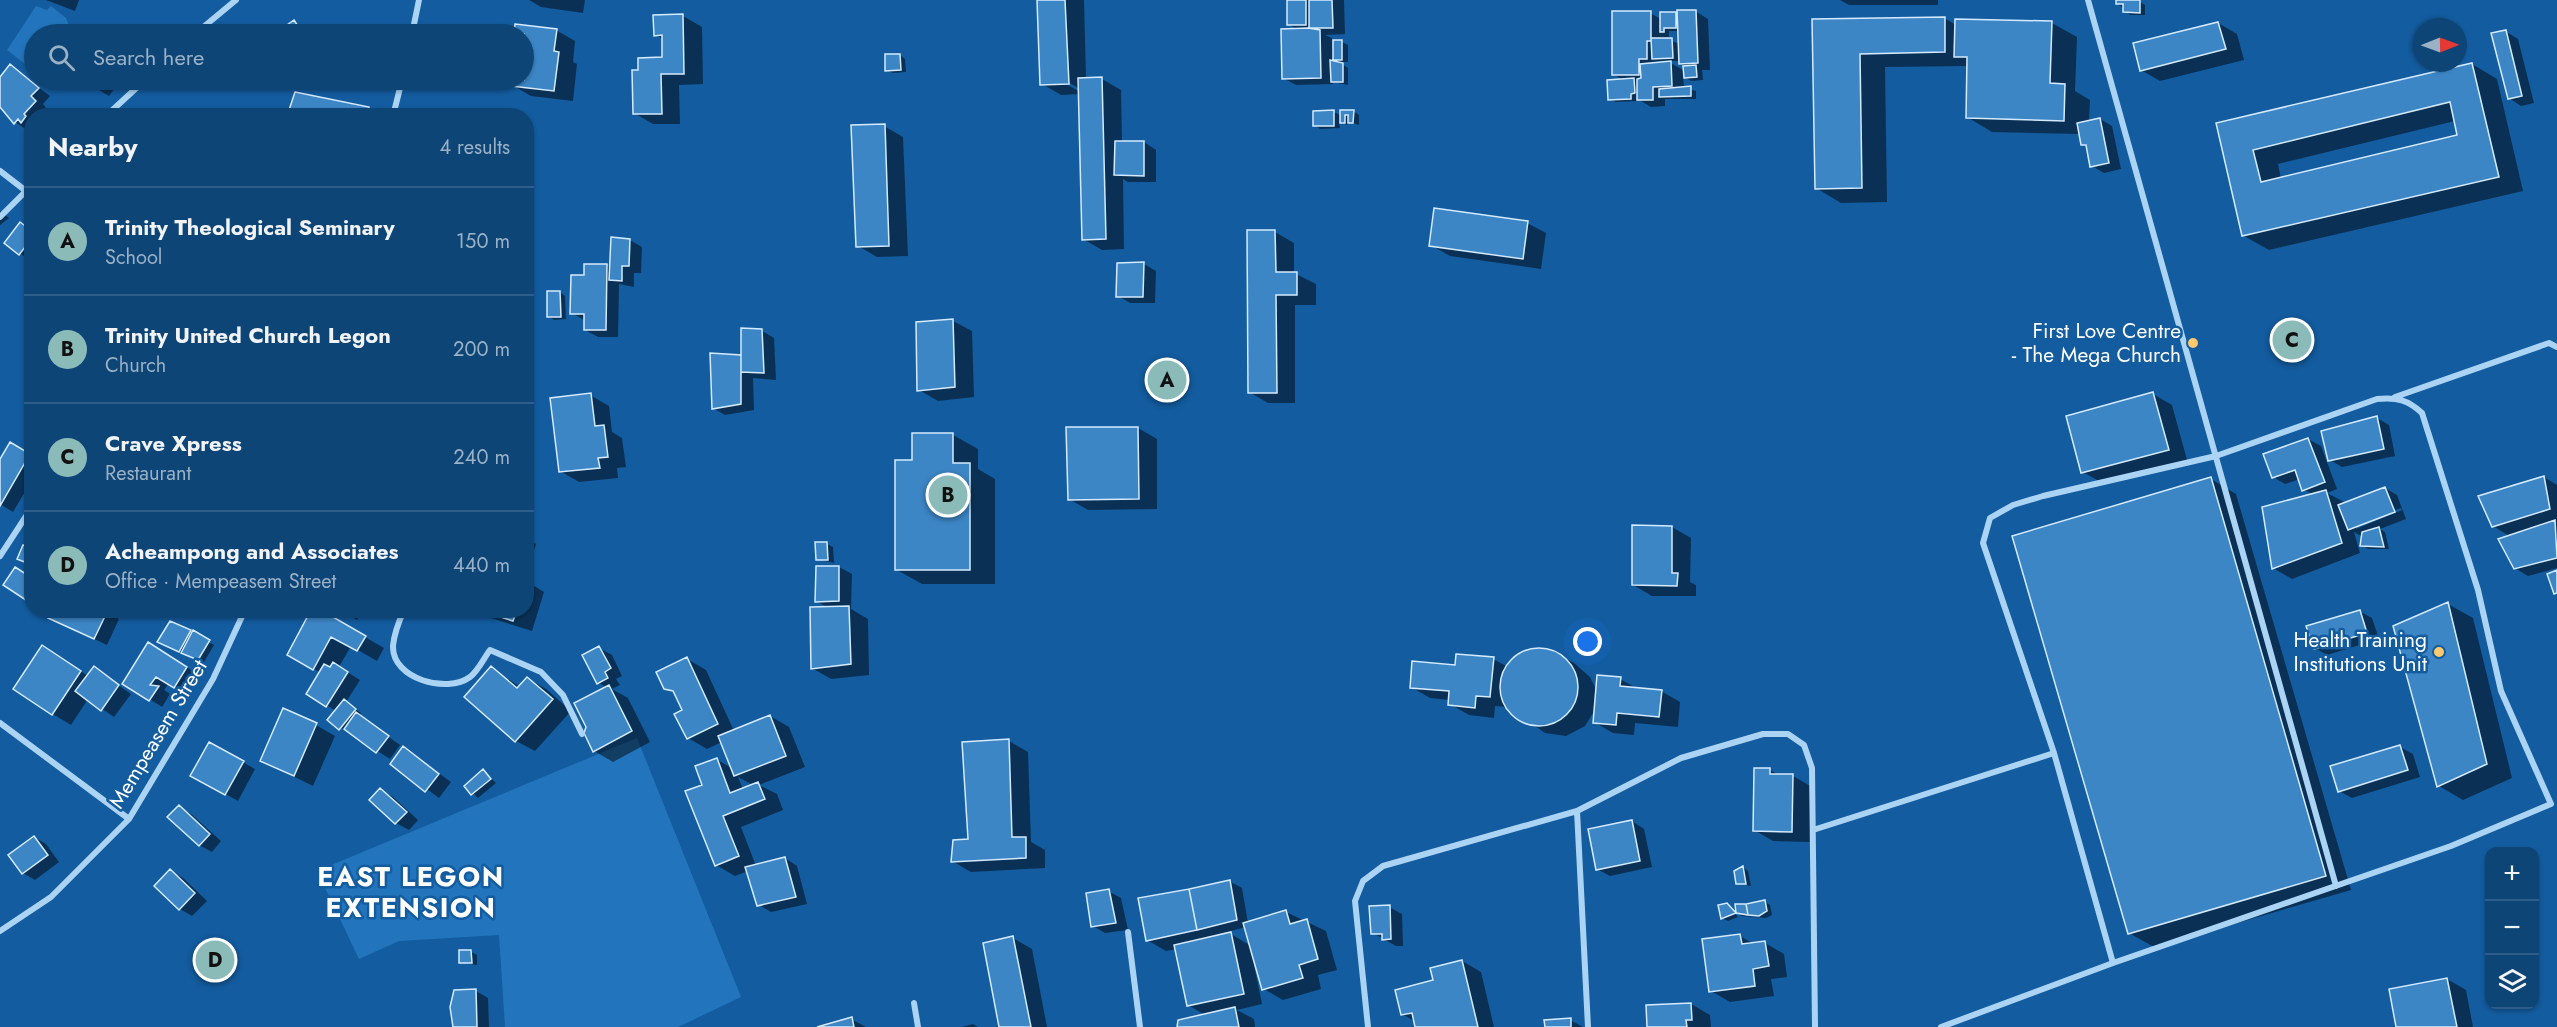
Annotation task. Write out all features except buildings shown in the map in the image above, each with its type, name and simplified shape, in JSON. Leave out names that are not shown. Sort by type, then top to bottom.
[{"type":"street","points":[[207,24],[236,0]]},
{"type":"street","points":[[414,24],[419,0]]},
{"type":"street","points":[[2088,0],[2336,886]]},
{"type":"street","points":[[115,108],[135,90]]},
{"type":"street","points":[[395,108],[400,90]]},
{"type":"street","points":[[0,171],[24,185]]},
{"type":"street","points":[[0,218],[24,193]]},
{"type":"street","points":[[2113,963],[2054,753],[1983,543],[1990,518],[2013,505],[2043,496],[2216,456],[2377,399],[2394,398],[2549,343],[2557,347]]},
{"type":"street","points":[[1941,1027],[2113,963],[2451,846],[2551,804],[2501,691],[2478,590],[2422,413],[2410,403],[2394,398]]},
{"type":"street","points":[[0,556],[24,519]]},
{"type":"street","name":"Mempeasem Street","points":[[0,931],[51,897],[129,819],[213,679],[241,618]]},
{"type":"street","points":[[402,618],[393,648],[400,666],[428,684],[452,685],[471,676],[490,650],[541,672],[562,695],[582,734]]},
{"type":"street","points":[[0,723],[129,819]]},
{"type":"street","points":[[1368,1027],[1355,901],[1363,881],[1383,866],[1577,812],[1682,758],[1763,734],[1788,734],[1804,745],[1812,768],[1815,1027]]},
{"type":"street","points":[[1813,830],[2054,753]]},
{"type":"street","points":[[1577,812],[1588,1027]]},
{"type":"street","points":[[1128,932],[1140,1027]]},
{"type":"street","points":[[915,1003],[918,1027]]},
{"type":"shaded area","points":[[36,6],[47,10],[51,6],[66,18],[68,24],[24,24]]},
{"type":"shaded area","points":[[24,24],[24,63],[7,50]]},
{"type":"shaded area","points":[[637,738],[741,997],[678,1027],[505,1027],[499,935],[399,941],[359,959],[317,871]]},
{"type":"place","name":"Crave Xpress","points":[[2292,340]]},
{"type":"place","name":"First Love Centre - The Mega Church","points":[[2193,343]]},
{"type":"place","name":"Trinity Theological Seminary","points":[[1167,380]]},
{"type":"place","name":"Trinity United Church Legon","points":[[948,495]]},
{"type":"place","name":"Health Training Institutions Unit","points":[[2439,652]]},
{"type":"place","name":"Acheampong and Associates","points":[[215,960]]},
{"type":"district","name":"EAST LEGON EXTENSION","points":[[411,892]]}]
